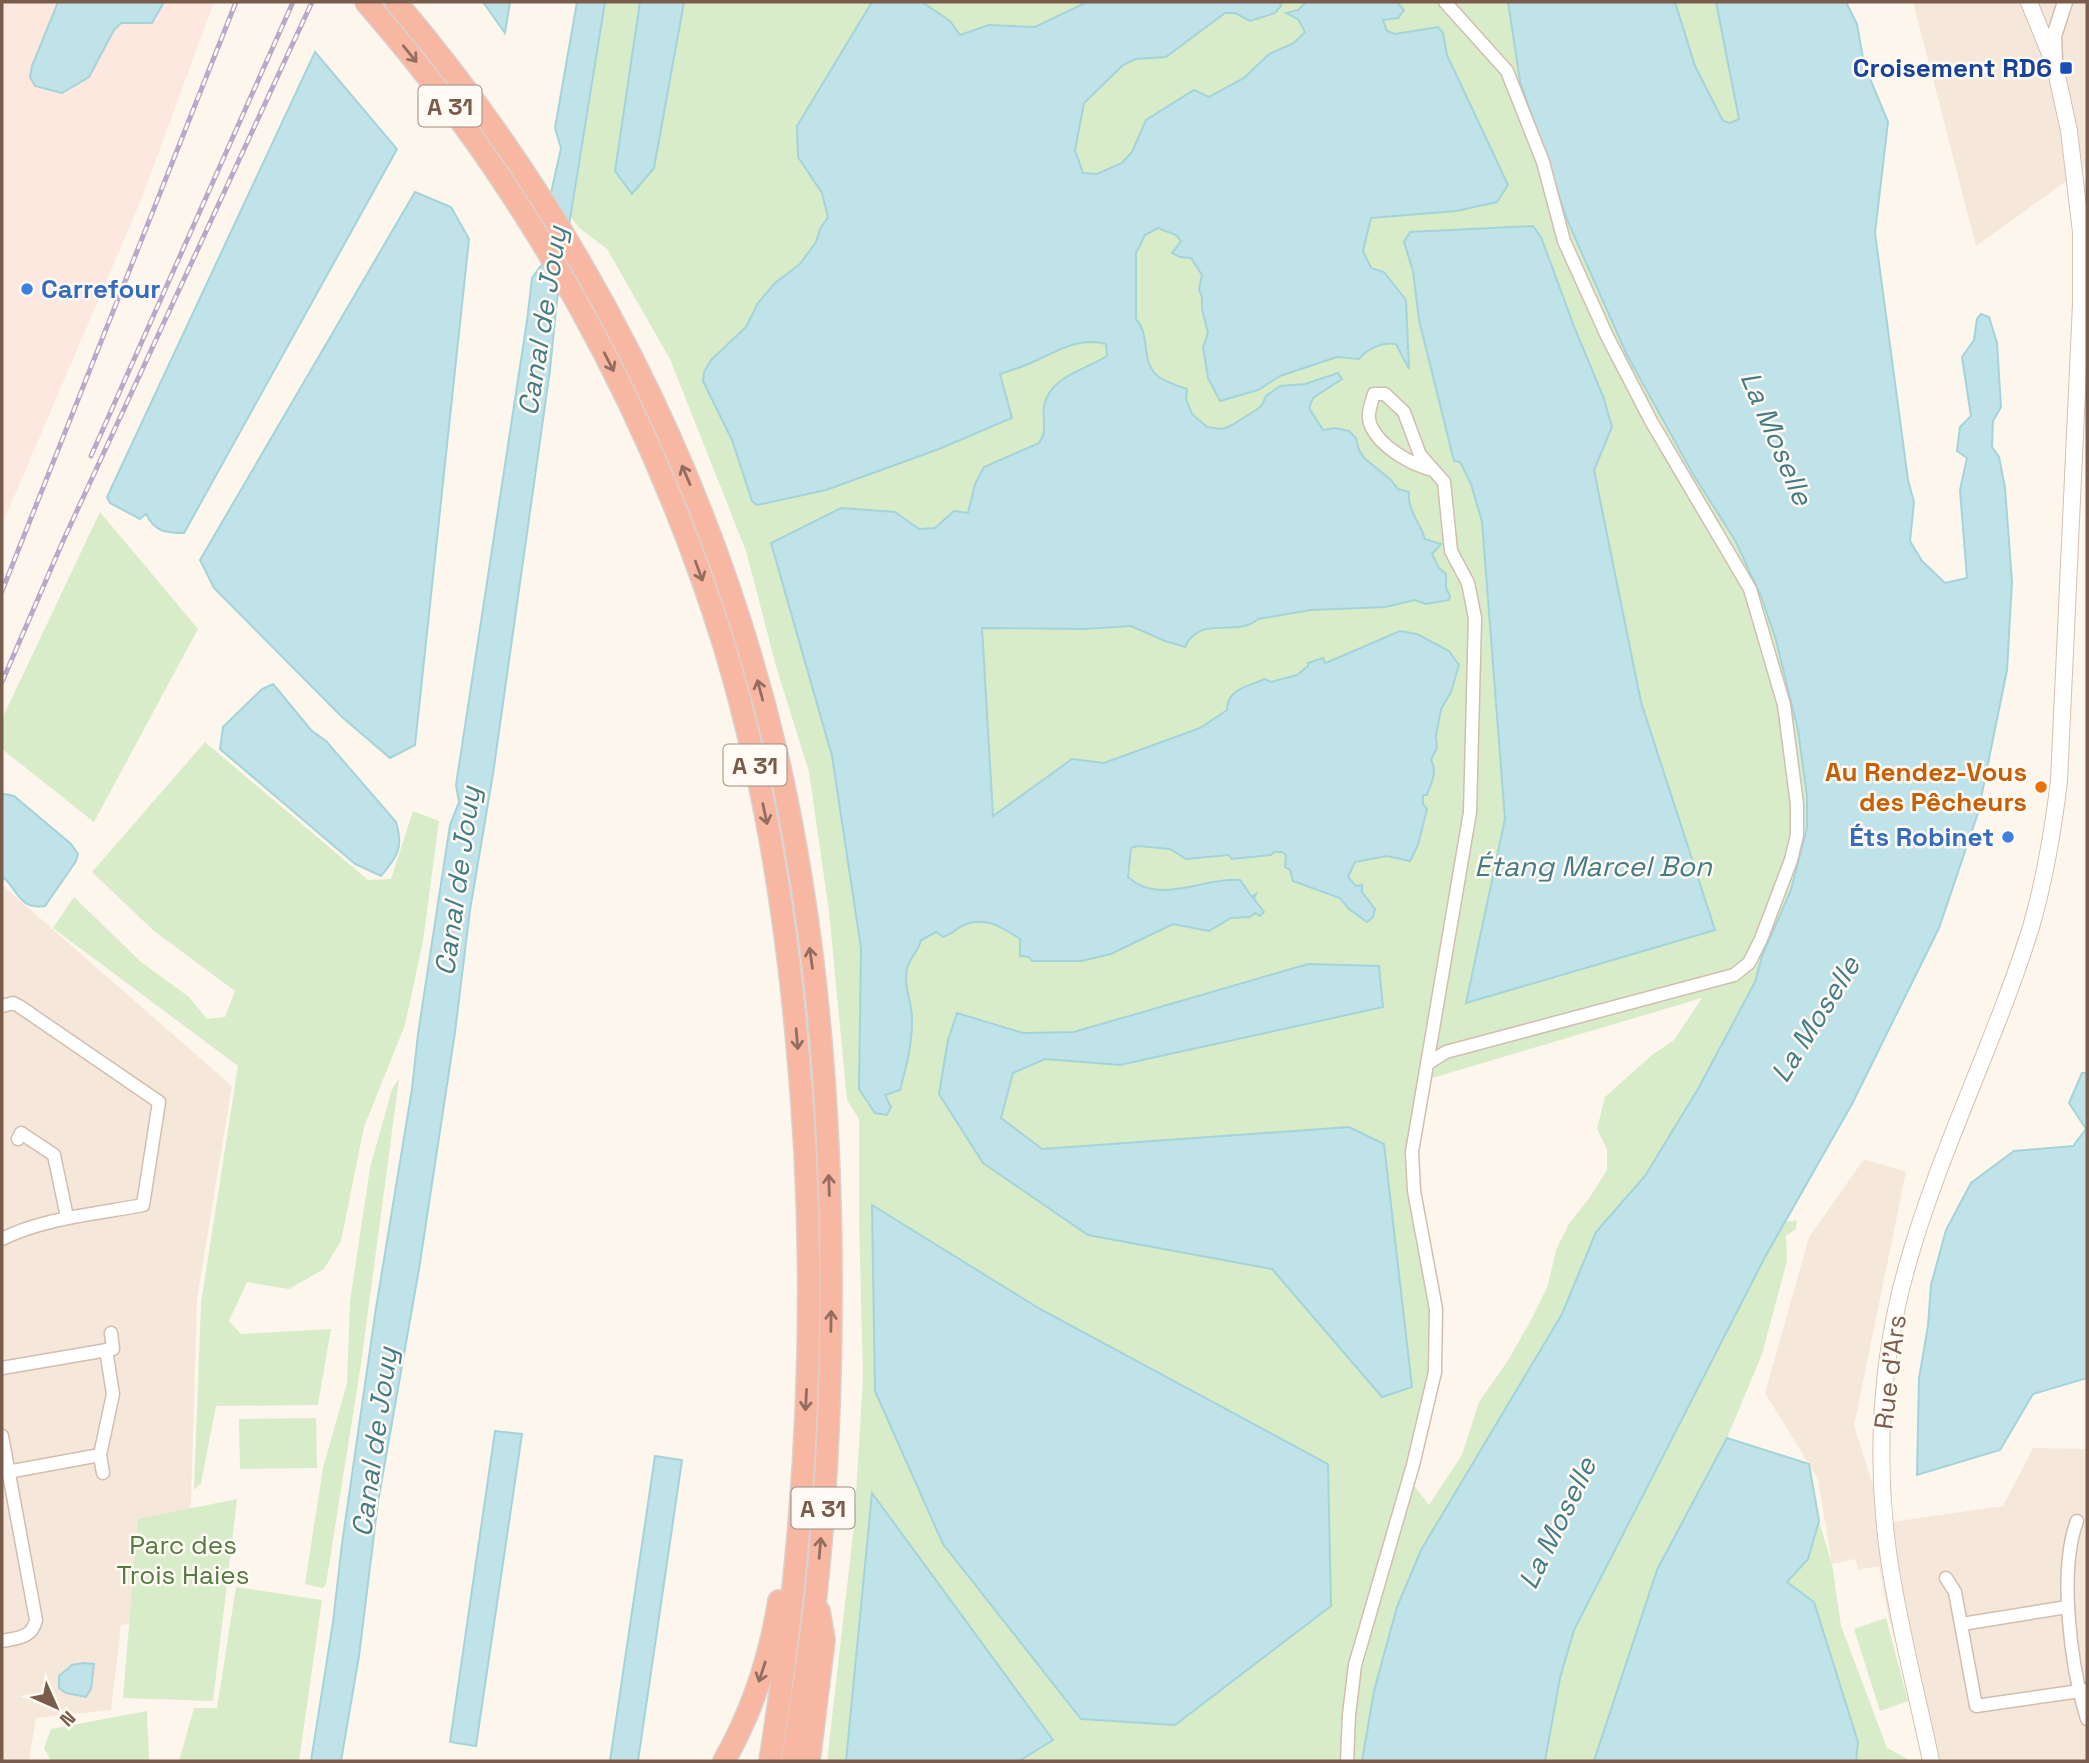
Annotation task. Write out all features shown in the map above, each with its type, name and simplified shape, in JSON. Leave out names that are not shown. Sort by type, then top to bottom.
[{"type":"highway","name":"A 31","points":[[366,2],[453,109],[527,216],[578,301],[645,436],[700,572],[740,702],[769,835],[784,922],[802,1091],[809,1258],[804,1437],[792,1601],[770,1761]]},
{"type":"highway","name":"A 31","points":[[396,2],[485,114],[532,183],[593,284],[665,426],[695,495],[730,592],[777,756],[800,878],[816,988],[829,1182],[829,1378],[816,1594],[792,1761]]},
{"type":"highway","points":[[724,1761],[746,1717],[770,1647],[804,1437]]},
{"type":"highway","points":[[809,1761],[824,1640],[816,1594]]},
{"type":"main road","name":"Rue d'Ars","points":[[1931,1761],[1889,1559],[1881,1469],[1883,1402],[1890,1343],[1905,1272],[1926,1204],[2030,929],[2040,894],[2059,781],[2082,337],[2082,264],[2078,199],[2069,131],[2055,66],[2029,2]]},
{"type":"street","points":[[1427,1064],[1446,1052],[1734,975],[1749,963],[1761,939],[1791,860],[1797,835],[1797,804],[1784,705],[1751,589],[1651,421],[1606,336],[1564,241],[1543,162],[1507,71],[1445,2]]},
{"type":"street","points":[[2055,66],[2054,36],[2065,2]]},
{"type":"street","points":[[1348,1761],[1349,1715],[1355,1665],[1413,1465],[1435,1372],[1436,1309],[1414,1191],[1412,1152],[1470,812],[1475,618],[1468,583],[1451,551],[1444,482],[1420,455],[1404,412],[1385,394],[1374,394],[1368,413],[1371,426],[1401,456],[1418,466],[1433,470]]},
{"type":"street","points":[[2,1239],[22,1229],[67,1217],[83,1217],[143,1205],[159,1102],[19,1006],[4,1001]]},
{"type":"street","points":[[18,1139],[22,1133],[54,1155],[67,1217]]},
{"type":"street","points":[[2,1368],[113,1349],[111,1333]]},
{"type":"street","points":[[103,1473],[100,1455],[113,1394],[106,1350]]},
{"type":"street","points":[[2,1436],[5,1472],[36,1620],[29,1635],[2,1641]]},
{"type":"street","points":[[5,1472],[100,1455]]},
{"type":"street","points":[[2077,1521],[2070,1539],[2067,1607],[2084,1690],[2087,1719]]},
{"type":"street","points":[[1946,1578],[1955,1592],[1976,1706],[2084,1690]]},
{"type":"street","points":[[1962,1624],[2067,1607]]},
{"type":"shaded area","points":[[2,2],[214,2],[141,200],[2,525]]},
{"type":"shaded area","points":[[1913,2],[2087,2],[2087,166],[1976,246]]},
{"type":"shaded area","points":[[2,885],[232,1086],[197,1299],[191,1502],[164,1618],[121,1625],[111,1710],[36,1718],[29,1761],[2,1761]]},
{"type":"shaded area","points":[[1864,1159],[1906,1172],[1854,1426],[1885,1523],[2003,1506],[2033,1448],[2087,1449],[2087,1761],[1931,1761],[1888,1616],[1879,1566],[1858,1570],[1855,1559],[1832,1564],[1818,1479],[1765,1393],[1809,1237]]},
{"type":"green space","points":[[605,2],[1508,2],[1520,81],[1568,222],[1627,355],[1735,540],[1761,596],[1776,640],[1798,730],[1807,796],[1807,828],[1791,890],[1762,956],[1755,982],[1698,1089],[1645,1176],[1596,1232],[1562,1314],[1421,1550],[1397,1607],[1374,1691],[1362,1761],[827,1761],[854,1526],[863,1378],[859,1119],[847,1100],[829,911],[809,772],[776,666],[746,551],[670,359],[607,249],[578,227],[571,217]],"holes":[[[1702,998],[1674,1040],[1652,1055],[1605,1097],[1597,1129],[1607,1149],[1607,1170],[1569,1224],[1556,1250],[1548,1285],[1531,1320],[1509,1359],[1479,1402],[1462,1455],[1429,1505],[1409,1479],[1435,1372],[1436,1309],[1412,1152],[1422,1081]]]},
{"type":"green space","points":[[1675,2],[1716,2],[1739,119],[1730,123],[1724,121],[1695,66]]},
{"type":"green space","points":[[100,512],[198,629],[94,822],[2,749],[2,719]]},
{"type":"green space","points":[[205,742],[368,880],[391,879],[413,811],[439,821],[423,941],[405,1025],[364,1127],[341,1241],[324,1269],[289,1289],[247,1282],[229,1321],[241,1334],[331,1329],[318,1405],[216,1406],[201,1483],[194,1490],[201,1303],[238,1066],[53,928],[74,897],[141,962],[189,997],[207,1019],[225,1017],[235,991],[154,931],[92,872]]},
{"type":"green space","points":[[399,1079],[361,1364],[326,1584],[323,1588],[305,1584],[323,1468],[347,1383],[350,1301],[370,1168],[392,1089]]},
{"type":"green space","points":[[1797,1220],[1796,1229],[1786,1236],[1787,1261],[1762,1354],[1727,1438],[1657,1570],[1594,1761],[1545,1761],[1560,1678],[1574,1630],[1765,1257],[1785,1222]]},
{"type":"green space","points":[[316,1418],[317,1468],[240,1469],[239,1419]]},
{"type":"green space","name":"Parc des Trois Haies","points":[[237,1499],[213,1701],[123,1698],[138,1519]]},
{"type":"green space","points":[[1819,1521],[1832,1564],[1841,1626],[1887,1748],[1911,1761],[1856,1761],[1858,1742],[1787,1582],[1808,1559]]},
{"type":"green space","points":[[236,1587],[322,1600],[299,1761],[179,1761],[194,1708],[217,1708]]},
{"type":"green space","points":[[1886,1618],[1908,1701],[1880,1711],[1854,1629]]},
{"type":"green space","points":[[147,1711],[149,1761],[51,1761],[44,1748],[51,1729]]},
{"type":"water","points":[[58,2],[164,2],[152,23],[121,23],[114,30],[89,77],[62,93],[35,86],[30,77]]},
{"type":"water","points":[[483,2],[510,2],[505,33]]},
{"type":"water","name":"Canal de Jouy","points":[[577,2],[605,2],[557,300],[550,370],[493,774],[470,910],[455,1032],[419,1269],[378,1502],[359,1656],[341,1761],[311,1761],[376,1308],[412,1089],[450,825],[459,802],[456,785],[532,278],[543,263],[551,193],[561,148],[555,128]]},
{"type":"water","points":[[640,2],[684,2],[654,168],[632,194],[615,171]]},
{"type":"water","points":[[872,2],[922,2],[950,21],[960,35],[989,25],[1035,27],[1087,2],[1280,2],[1281,6],[1275,13],[1250,21],[1235,13],[1225,13],[1166,57],[1136,59],[1123,65],[1084,103],[1075,150],[1083,173],[1097,174],[1122,163],[1132,152],[1146,120],[1194,90],[1209,97],[1244,78],[1269,54],[1294,43],[1305,32],[1298,19],[1286,13],[1298,10],[1306,2],[1397,2],[1404,10],[1398,18],[1383,20],[1387,31],[1395,34],[1438,27],[1443,33],[1447,55],[1508,185],[1497,202],[1456,211],[1371,218],[1363,251],[1371,268],[1384,272],[1406,300],[1409,369],[1396,344],[1386,344],[1371,349],[1359,359],[1337,357],[1280,376],[1258,390],[1220,401],[1208,378],[1203,347],[1208,333],[1199,290],[1202,275],[1191,258],[1172,253],[1181,241],[1176,235],[1158,228],[1145,235],[1136,253],[1136,319],[1143,332],[1150,365],[1160,377],[1187,389],[1186,399],[1192,414],[1207,427],[1222,429],[1232,425],[1256,410],[1266,396],[1280,386],[1305,384],[1338,373],[1342,379],[1313,398],[1309,408],[1323,430],[1335,428],[1349,431],[1356,438],[1364,458],[1398,489],[1409,492],[1412,510],[1425,539],[1441,544],[1432,554],[1439,568],[1446,574],[1449,600],[1426,604],[1415,600],[1385,607],[1311,610],[1258,619],[1249,625],[1200,631],[1185,647],[1131,626],[1084,629],[982,628],[993,816],[1072,759],[1104,763],[1200,728],[1227,710],[1235,692],[1265,679],[1271,682],[1297,675],[1308,663],[1323,658],[1325,663],[1328,662],[1400,631],[1417,634],[1449,651],[1459,665],[1451,692],[1441,709],[1436,736],[1437,748],[1431,760],[1434,773],[1427,795],[1423,795],[1423,804],[1427,809],[1418,845],[1410,861],[1387,856],[1355,862],[1348,877],[1356,886],[1362,885],[1362,892],[1375,909],[1373,917],[1367,922],[1349,909],[1340,898],[1293,881],[1290,870],[1285,867],[1286,855],[1282,852],[1232,859],[1229,855],[1186,859],[1170,849],[1138,846],[1131,848],[1128,877],[1140,885],[1167,890],[1240,880],[1252,897],[1256,894],[1254,899],[1264,912],[1260,916],[1255,913],[1250,917],[1231,918],[1209,931],[1173,924],[1111,954],[1081,961],[1032,961],[1029,957],[1020,956],[1020,939],[985,922],[970,923],[943,937],[936,932],[921,940],[906,974],[912,1018],[908,1060],[900,1090],[885,1095],[891,1107],[887,1115],[875,1113],[859,1089],[861,948],[832,756],[771,543],[841,508],[895,512],[919,529],[935,528],[954,511],[968,513],[975,484],[984,467],[1039,443],[1042,439],[1044,406],[1053,388],[1070,375],[1107,356],[1106,344],[1084,342],[1064,347],[1000,374],[1012,418],[939,449],[826,490],[757,505],[752,501],[732,440],[703,381],[704,372],[711,360],[746,327],[758,303],[775,283],[800,264],[816,242],[828,217],[822,193],[798,157],[797,126]]},
{"type":"water","name":"La Moselle","points":[[1508,2],[1675,2],[1695,66],[1723,121],[1730,123],[1739,119],[1716,2],[1846,2],[1857,24],[1864,64],[1888,122],[1875,233],[1908,480],[1914,502],[1910,541],[1922,561],[1945,583],[1967,578],[1960,490],[1967,458],[1957,451],[1960,427],[1971,416],[1962,357],[1974,340],[1977,319],[1981,314],[1989,317],[1997,343],[2001,407],[1993,421],[1992,447],[1999,457],[2005,488],[2012,582],[2007,670],[1978,813],[1939,928],[1852,1104],[1765,1257],[1574,1630],[1560,1678],[1545,1761],[1362,1761],[1374,1691],[1397,1607],[1421,1550],[1562,1314],[1596,1232],[1645,1176],[1698,1089],[1755,982],[1762,956],[1791,890],[1807,828],[1807,796],[1798,730],[1776,640],[1761,596],[1735,540],[1693,474],[1627,355],[1568,222],[1520,81]]},
{"type":"water","points":[[315,52],[397,149],[184,533],[162,530],[153,525],[146,514],[140,519],[110,503],[107,497]]},
{"type":"water","points":[[415,192],[451,207],[469,239],[415,745],[390,758],[342,717],[214,588],[200,560]]},
{"type":"water","name":"Étang Marcel Bon","points":[[1533,226],[1541,237],[1603,396],[1612,427],[1594,470],[1641,702],[1715,930],[1466,1003],[1505,819],[1482,522],[1471,484],[1460,462],[1454,461],[1419,320],[1413,271],[1404,242],[1410,232]]},
{"type":"water","points":[[273,684],[311,730],[326,741],[396,822],[398,852],[381,876],[355,864],[220,749],[223,727],[262,689]]},
{"type":"water","points":[[2,795],[14,796],[71,844],[78,854],[45,906],[24,902],[4,878],[2,880]]},
{"type":"water","points":[[1308,964],[1379,966],[1383,1007],[1120,1065],[1045,1059],[1013,1073],[1001,1118],[1042,1149],[1349,1127],[1384,1144],[1412,1387],[1382,1397],[1272,1269],[1088,1235],[983,1163],[939,1094],[948,1040],[957,1013],[1023,1033],[1074,1032]]},
{"type":"water","points":[[2082,1073],[2087,1073],[2087,1378],[2033,1394],[2000,1450],[1917,1475],[1919,1378],[1928,1326],[1931,1285],[1946,1230],[1971,1183],[2014,1151],[2073,1146],[2086,1129],[2069,1103]]},
{"type":"water","points":[[872,1205],[1040,1309],[1328,1464],[1331,1606],[1175,1725],[1081,1719],[943,1544],[875,1391]]},
{"type":"water","points":[[495,1431],[522,1434],[476,1746],[450,1742]]},
{"type":"water","points":[[1727,1438],[1809,1464],[1819,1521],[1808,1559],[1787,1582],[1814,1602],[1858,1742],[1856,1761],[1594,1761],[1657,1570]]},
{"type":"water","points":[[655,1456],[682,1460],[638,1761],[610,1761]]},
{"type":"water","points":[[872,1493],[1053,1740],[1019,1761],[846,1761]]},
{"type":"water","points":[[94,1664],[91,1689],[86,1697],[66,1693],[59,1688],[59,1676],[72,1665]]},
{"type":"railway","points":[[2,591],[236,2]]},
{"type":"railway","points":[[91,456],[293,2]]},
{"type":"railway","points":[[2,682],[63,541],[312,2]]},
{"type":"place","name":"Croisement RD6","points":[[2066,68]]},
{"type":"place","name":"Carrefour","points":[[27,289]]},
{"type":"place","name":"Au Rendez-Vous des Pêcheurs","points":[[2041,787]]},
{"type":"place","name":"Éts Robinet","points":[[2008,837]]}]
